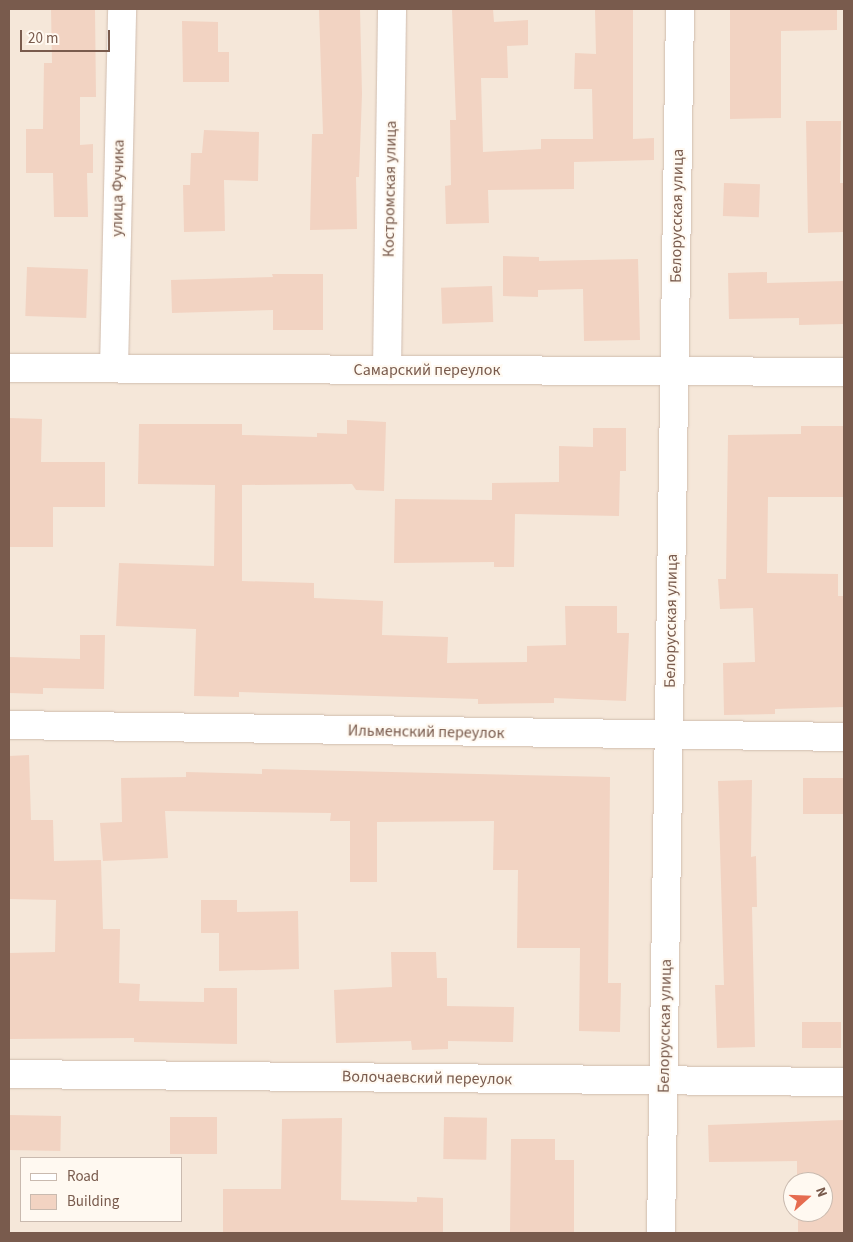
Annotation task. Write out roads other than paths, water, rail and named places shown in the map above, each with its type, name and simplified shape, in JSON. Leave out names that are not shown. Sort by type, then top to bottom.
[{"type":"street","name":"улица Фучика","points":[[114,368],[122,9]]},
{"type":"street","name":"Костромская улица","points":[[387,370],[392,9]]},
{"type":"street","name":"Белорусская улица","points":[[661,1233],[680,9]]},
{"type":"street","name":"Самарский переулок","points":[[9,368],[844,372]]},
{"type":"street","name":"Ильменский переулок","points":[[9,725],[844,737]]},
{"type":"street","name":"Волочаевский переулок","points":[[9,1074],[844,1082]]}]
